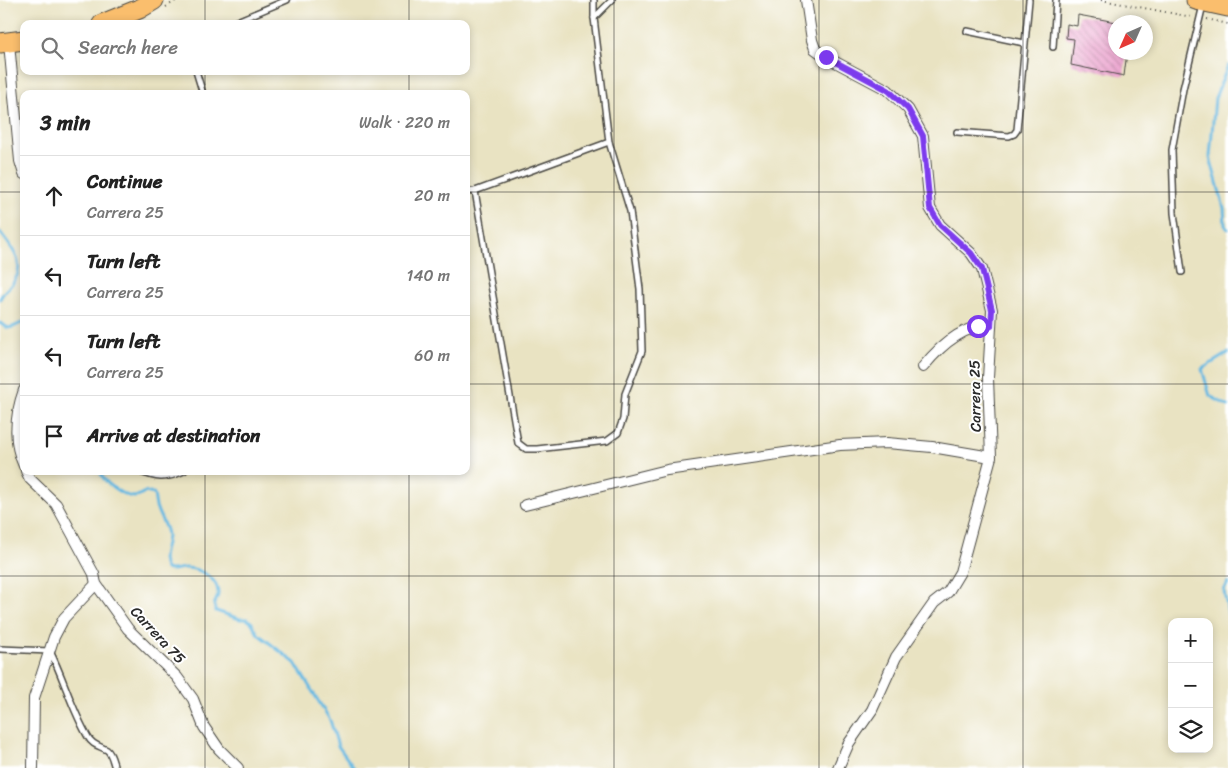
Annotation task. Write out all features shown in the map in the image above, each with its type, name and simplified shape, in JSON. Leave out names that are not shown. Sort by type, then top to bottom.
[{"type":"highway","points":[[111,20],[154,0]]},
{"type":"highway","points":[[1200,7],[1228,7]]},
{"type":"street","name":"Carrera 25","points":[[806,0],[815,49],[826,57],[888,90],[908,109],[923,136],[930,208],[940,225],[971,253],[982,269],[992,310],[988,378],[991,457],[960,572],[948,592],[934,603],[896,657],[872,710],[849,743],[838,768]]},
{"type":"street","points":[[11,42],[20,161]]},
{"type":"street","points":[[923,367],[946,342],[978,326],[991,326]]},
{"type":"street","points":[[20,401],[16,428],[20,454]]},
{"type":"street","points":[[525,504],[668,470],[840,445],[887,443],[932,447],[991,457]]},
{"type":"street","name":"Carrera 75","points":[[28,475],[56,504],[94,574],[96,584],[128,629],[177,677],[193,700],[204,727],[220,749],[238,768]]},
{"type":"street","points":[[33,768],[34,698],[54,637],[64,618],[96,584]]},
{"type":"lane","points":[[243,20],[287,0]]},
{"type":"lane","points":[[475,191],[518,443],[526,449],[538,449],[607,441],[618,433],[623,419],[625,394],[642,351],[640,289],[630,211],[609,142],[594,18],[594,0]]},
{"type":"lane","points":[[594,18],[612,0]]},
{"type":"lane","points":[[958,132],[1010,136],[1017,130],[1029,0]]},
{"type":"lane","points":[[1053,47],[1056,0]]},
{"type":"lane","points":[[1182,272],[1174,213],[1172,150],[1200,7]]},
{"type":"lane","points":[[967,31],[1024,42]]},
{"type":"lane","points":[[197,75],[202,90]]},
{"type":"lane","points":[[470,192],[609,142]]},
{"type":"lane","points":[[148,475],[155,478],[176,475]]},
{"type":"lane","points":[[0,649],[50,651],[89,740],[102,749],[107,750],[115,768]]},
{"type":"path","points":[[1101,0],[1200,7],[1228,24]]},
{"type":"building","points":[[1078,15],[1108,21],[1108,60],[1126,60],[1124,76],[1071,65],[1074,39],[1066,38],[1067,24],[1077,26]]},
{"type":"waterway","points":[[1228,66],[1215,98],[1210,157],[1224,208],[1225,225],[1228,229]]},
{"type":"waterway","points":[[0,232],[13,250],[19,270],[17,277],[0,299]]},
{"type":"waterway","points":[[0,323],[10,328],[20,324]]},
{"type":"waterway","points":[[1228,353],[1202,369],[1210,396],[1228,406]]},
{"type":"waterway","points":[[102,475],[114,488],[130,496],[134,497],[145,492],[154,494],[156,507],[167,535],[163,557],[166,569],[191,568],[207,575],[217,588],[218,595],[214,605],[216,611],[240,619],[247,619],[252,623],[258,634],[295,663],[330,720],[338,746],[354,768]]},
{"type":"waterway","points":[[1228,582],[1224,591],[1228,614]]},
{"type":"route","points":[[826,57],[888,90],[908,109],[923,136],[930,208],[940,225],[971,253],[982,269],[992,310],[991,326],[978,326]]}]
